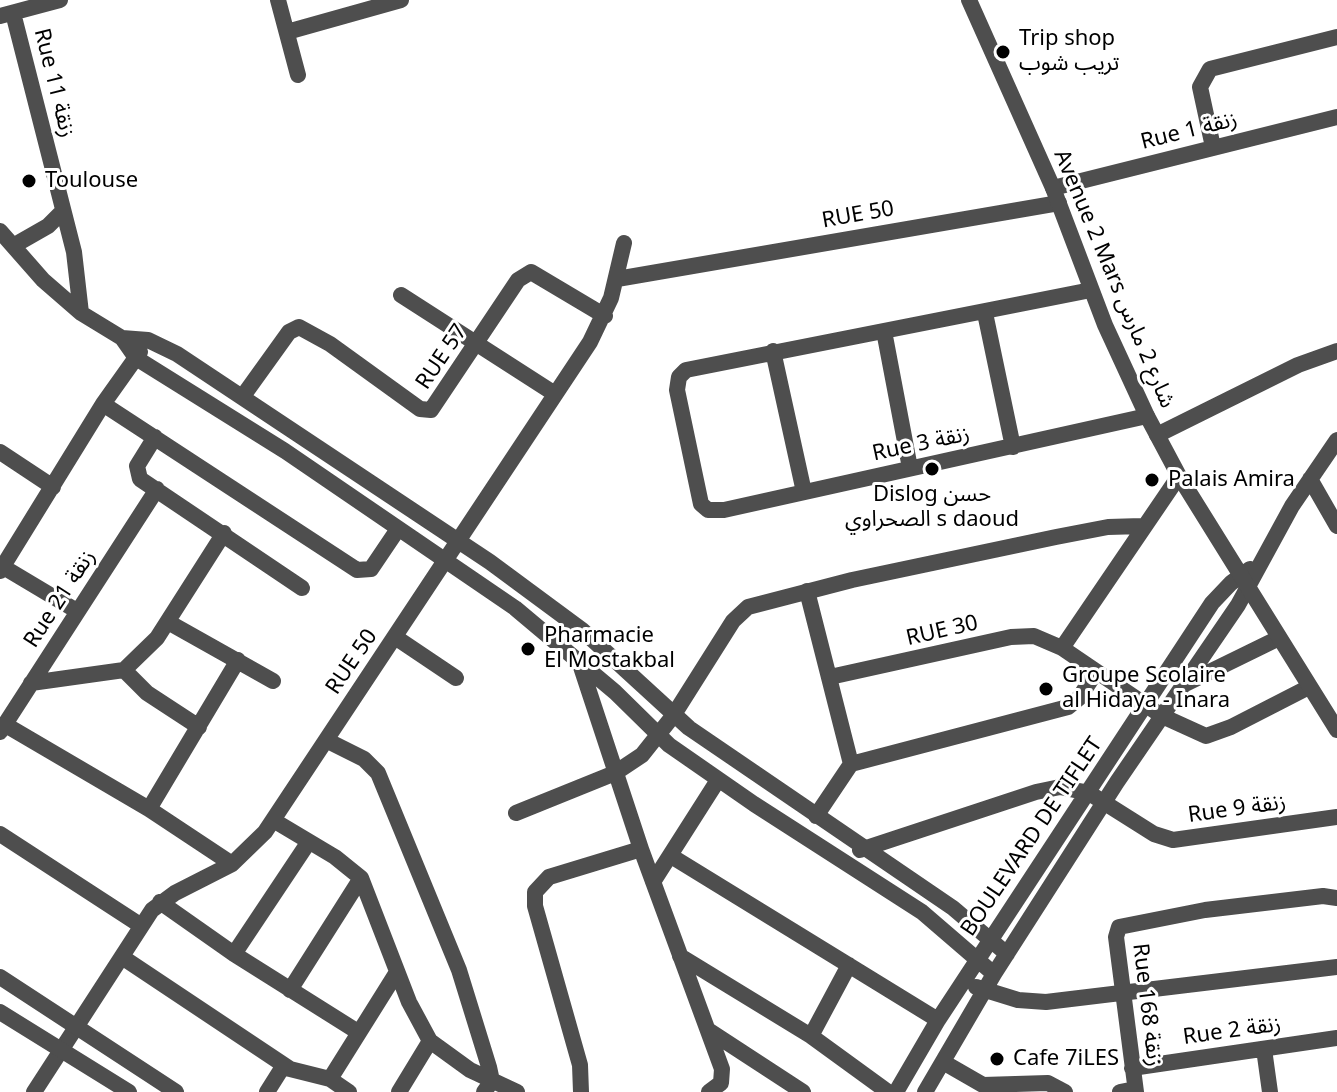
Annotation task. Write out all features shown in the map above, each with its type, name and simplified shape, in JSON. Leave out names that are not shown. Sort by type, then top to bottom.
[{"type":"street","points":[[278,0],[298,75]]},
{"type":"street","points":[[287,32],[401,0]]},
{"type":"street","name":"Avenue 2 Mars شارع 2 مارس","points":[[969,0],[1056,196],[1091,290],[1147,416],[1179,476],[1337,730]]},
{"type":"street","points":[[6,15],[54,1]]},
{"type":"street","name":"Rue 11 زنقة","points":[[6,15],[78,269],[81,313]]},
{"type":"street","points":[[1213,147],[1200,87],[1210,69],[1337,37]]},
{"type":"street","name":"Rue 1 زنقة","points":[[1056,196],[1213,147],[1337,117]]},
{"type":"street","name":"RUE 50","points":[[617,279],[1056,196]]},
{"type":"street","points":[[13,246],[48,226],[63,211]]},
{"type":"street","points":[[0,231],[81,313],[122,338],[136,358],[285,451],[548,633],[658,735],[718,780],[922,912],[994,974]]},
{"type":"street","name":"RUE 50","points":[[34,1092],[140,925],[160,902],[232,864],[256,843],[273,820],[605,316],[624,243]]},
{"type":"street","name":"RUE 57","points":[[243,396],[294,328],[308,330],[428,411],[437,405],[525,274],[541,275],[605,316]]},
{"type":"street","points":[[804,492],[773,351],[985,313],[1091,290]]},
{"type":"street","points":[[401,295],[555,394]]},
{"type":"street","points":[[985,313],[1013,447]]},
{"type":"street","points":[[884,331],[910,468]]},
{"type":"street","points":[[122,338],[148,340],[243,396],[459,540],[582,630],[673,716],[953,908],[1007,954]]},
{"type":"street","points":[[77,611],[1,567],[103,404],[148,340]]},
{"type":"street","name":"Rue 3 زنقة","points":[[773,351],[706,364],[686,370],[679,377],[680,404],[704,508],[724,510],[1147,416]]},
{"type":"street","points":[[1157,435],[1298,365],[1337,351]]},
{"type":"street","points":[[103,404],[357,570],[371,569],[398,529]]},
{"type":"street","points":[[155,437],[136,471],[140,479],[302,588]]},
{"type":"street","points":[[1245,580],[1258,565],[1337,440]]},
{"type":"street","points":[[0,452],[53,487]]},
{"type":"street","points":[[1062,648],[1142,526],[1179,476]]},
{"type":"street","points":[[1310,479],[1337,526]]},
{"type":"street","name":"Rue 21 زنقة","points":[[2,728],[157,489]]},
{"type":"street","points":[[516,813],[635,762],[673,716],[739,612],[753,605],[1077,532],[1142,526]]},
{"type":"street","points":[[31,683],[124,670],[146,651],[168,622],[224,533]]},
{"type":"street","name":"BOULEVARD DE TIFLET","points":[[925,1092],[994,974],[1183,684],[1245,580]]},
{"type":"street","name":"BOULEVARD DE TIFLET","points":[[896,1092],[978,958],[1212,603],[1245,580]]},
{"type":"street","points":[[807,591],[851,764]]},
{"type":"street","points":[[168,622],[273,681]]},
{"type":"street","name":"RUE 30","points":[[830,677],[1025,635],[1041,638],[1062,648],[1146,706],[1198,735],[1212,735],[1309,687]]},
{"type":"street","points":[[395,637],[456,678]]},
{"type":"street","points":[[1183,684],[1279,638]]},
{"type":"street","points":[[578,659],[641,849],[723,1074],[721,1083],[709,1092]]},
{"type":"street","points":[[149,809],[238,660]]},
{"type":"street","points":[[124,670],[147,693],[199,727]]},
{"type":"street","points":[[816,816],[851,764],[1065,708],[1079,698],[1096,672]]},
{"type":"street","points":[[2,728],[149,809],[232,864]]},
{"type":"street","points":[[326,740],[364,759],[378,773],[459,970],[488,1086]]},
{"type":"street","points":[[653,882],[718,780]]},
{"type":"street","points":[[848,865],[863,847],[1050,788],[1067,787],[1089,793]]},
{"type":"street","name":"Rue 9 زنقة","points":[[1089,793],[1154,834],[1173,840],[1337,817]]},
{"type":"street","points":[[273,820],[335,857],[361,878],[397,972],[430,1041],[488,1086],[517,1092]]},
{"type":"street","points":[[0,834],[140,925]]},
{"type":"street","points":[[234,954],[308,843]]},
{"type":"street","points":[[581,1092],[580,1065],[535,906],[535,892],[549,877],[641,849]]},
{"type":"street","points":[[671,856],[938,1020]]},
{"type":"street","points":[[290,990],[361,878]]},
{"type":"street","name":"Rue 168 زنقة","points":[[1130,1091],[1132,1068],[1116,937],[1123,925],[1205,910],[1323,896],[1337,898]]},
{"type":"street","points":[[160,902],[234,954],[358,1032]]},
{"type":"street","points":[[680,956],[811,1036],[888,1092]]},
{"type":"street","points":[[122,957],[284,1065],[330,1079],[349,1092]]},
{"type":"street","points":[[811,1036],[849,965]]},
{"type":"street","points":[[964,981],[984,990],[1032,1001],[1124,994],[1337,967]]},
{"type":"street","points":[[330,1079],[397,972]]},
{"type":"street","points":[[0,977],[176,1092]]},
{"type":"street","points":[[0,1012],[129,1092]]},
{"type":"street","points":[[708,1030],[793,1089]]},
{"type":"street","name":"Rue 2 زنقة","points":[[1132,1068],[1337,1038]]},
{"type":"street","points":[[399,1092],[430,1041]]},
{"type":"street","points":[[1264,1049],[1270,1092]]},
{"type":"street","points":[[943,1062],[983,1085],[1048,1083],[1065,1092]]},
{"type":"street","points":[[267,1092],[284,1065]]},
{"type":"place","name":"Trip shop تريب شوب","points":[[1003,52]]},
{"type":"place","name":"Toulouse","points":[[29,181]]},
{"type":"place","name":"Dislog حسن الصحراوي s daoud","points":[[932,469]]},
{"type":"place","name":"Palais Amira","points":[[1152,480]]},
{"type":"place","name":"Pharmacie El Mostakbal","points":[[528,649]]},
{"type":"place","name":"Groupe Scolaire al Hidaya - Inara","points":[[1046,689]]},
{"type":"place","name":"Cafe 7iLES","points":[[997,1059]]}]
